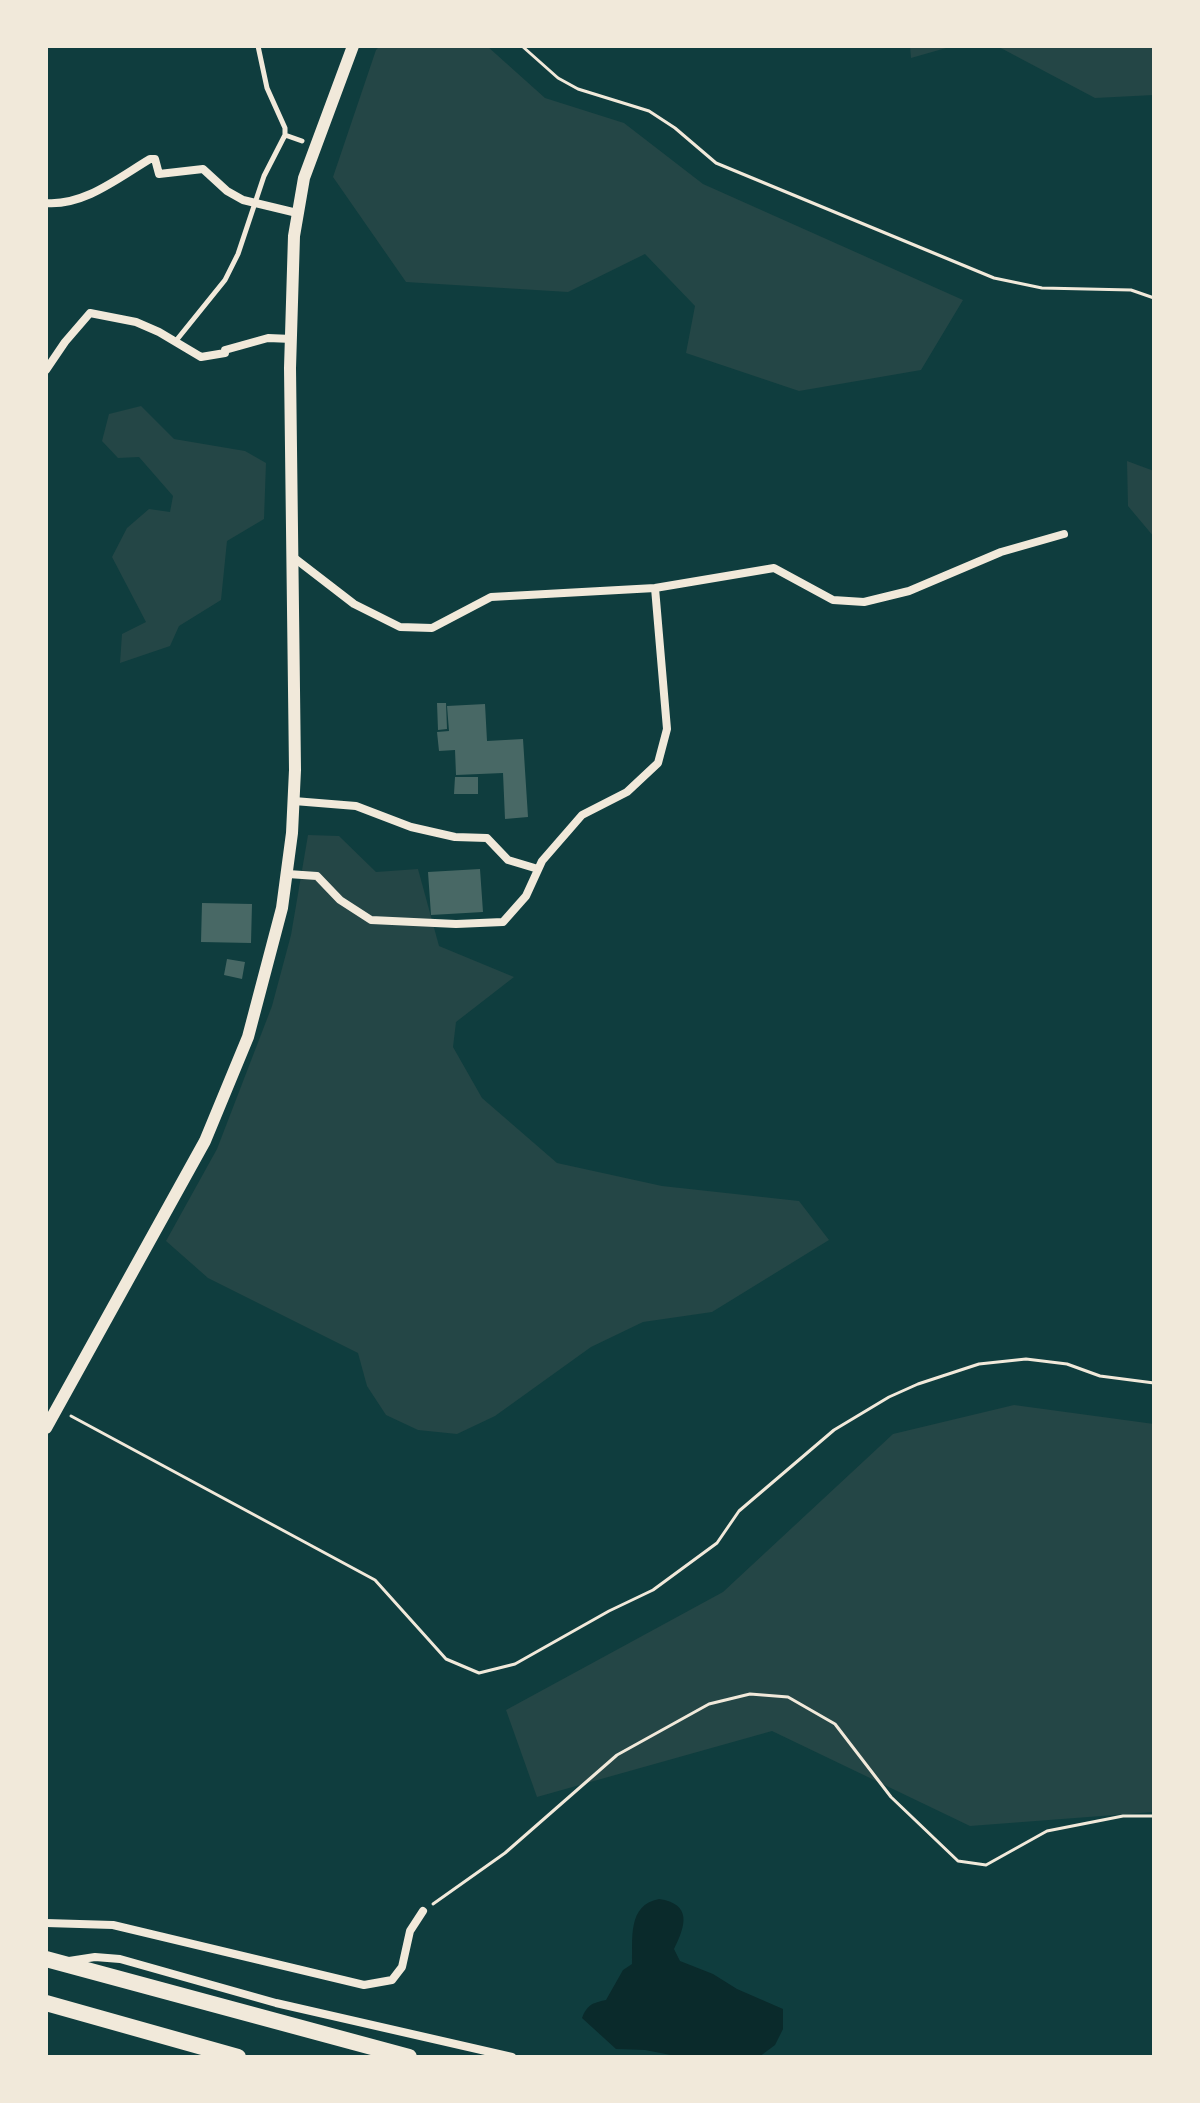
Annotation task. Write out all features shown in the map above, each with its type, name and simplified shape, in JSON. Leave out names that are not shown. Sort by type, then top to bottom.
[{"type":"highway","points":[[51,1960],[409,2057]]},
{"type":"highway","points":[[46,2003],[238,2057]]},
{"type":"highway","points":[[211,2049],[254,2057]]},
{"type":"main road","points":[[46,1428],[205,1141],[248,1037],[276,932],[288,874],[294,801],[292,339],[297,213],[308,164],[353,46]]},
{"type":"street","points":[[46,203],[65,205],[155,159],[159,174],[203,169],[227,191],[253,204],[297,213]]},
{"type":"street","points":[[46,370],[90,313],[136,322],[201,357],[225,353],[225,350],[268,338],[292,339]]},
{"type":"street","points":[[293,557],[354,604],[400,627],[432,628],[491,597],[655,588],[774,568],[833,600],[864,602],[909,591],[1001,552],[1064,534]]},
{"type":"street","points":[[288,874],[317,876],[340,900],[371,920],[456,924],[503,922],[526,896],[542,861],[582,815],[627,792],[658,763],[667,729],[655,588]]},
{"type":"street","points":[[294,801],[356,806],[411,827],[455,837],[487,838],[508,860],[538,869]]},
{"type":"street","points":[[46,1923],[113,1925],[364,1985],[392,1980],[402,1967],[410,1931],[423,1911]]},
{"type":"street","points":[[51,1960],[120,1959],[276,2003],[512,2057]]},
{"type":"lane","points":[[175,342],[225,280],[238,254],[253,204],[285,135],[285,128],[267,88],[258,46]]},
{"type":"lane","points":[[285,135],[302,141]]},
{"type":"path","points":[[522,46],[558,78],[578,89],[649,111],[675,128],[716,163],[994,278],[1042,288],[1131,290],[1154,298]]},
{"type":"path","points":[[57,1408],[375,1580],[446,1659],[479,1673],[515,1664],[653,1590],[717,1543],[739,1511],[834,1430],[889,1397],[918,1384],[979,1364],[1026,1359],[1067,1364],[1100,1376],[1154,1383]]},
{"type":"path","points":[[423,1911],[505,1853],[617,1755],[709,1704],[750,1694],[788,1697],[835,1724],[891,1797],[958,1861],[986,1865],[1047,1831],[1123,1816],[1154,1816]]},
{"type":"shaded area","points":[[380,46],[487,46],[545,98],[624,123],[703,184],[963,300],[921,370],[799,391],[686,353],[695,306],[645,254],[568,292],[406,282],[333,177],[376,50]]},
{"type":"shaded area","points":[[910,46],[953,46],[911,58]]},
{"type":"shaded area","points":[[997,46],[1154,46],[1154,95],[1095,98]]},
{"type":"shaded area","points":[[141,406],[174,439],[245,451],[266,463],[264,519],[227,541],[221,600],[179,626],[170,646],[120,663],[122,634],[146,622],[112,557],[127,528],[149,509],[170,512],[173,496],[139,457],[118,458],[102,441],[109,414]]},
{"type":"shaded area","points":[[1127,461],[1154,471],[1154,537],[1128,506]]},
{"type":"shaded area","points":[[308,835],[339,836],[376,872],[418,869],[439,946],[514,977],[456,1022],[453,1047],[482,1098],[557,1163],[662,1186],[799,1201],[829,1240],[712,1312],[643,1322],[591,1347],[495,1416],[457,1434],[418,1430],[386,1415],[367,1386],[358,1353],[208,1278],[166,1241],[217,1149],[272,1006],[291,935]]},
{"type":"shaded area","points":[[1014,1405],[1154,1424],[1154,1812],[970,1826],[772,1731],[537,1797],[506,1710],[723,1592],[893,1434]]},
{"type":"shaded area","points":[[659,1899],[670,1902],[681,1911],[683,1924],[674,1949],[680,1961],[783,2009],[783,2029],[775,2045],[759,2057],[681,2057],[645,2050],[616,2049],[582,2018],[591,2005],[606,2000],[623,1970],[632,1964],[637,1916],[641,1908]]},
{"type":"building","points":[[437,703],[446,703],[447,729],[438,730]]},
{"type":"building","points":[[485,704],[487,741],[523,739],[528,817],[505,819],[503,773],[456,775],[455,750],[439,751],[437,732],[449,731],[447,706]]},
{"type":"building","points":[[455,777],[478,777],[478,794],[454,794]]},
{"type":"building","points":[[480,869],[483,912],[431,915],[428,872]]},
{"type":"building","points":[[202,903],[252,904],[251,943],[201,942]]},
{"type":"building","points":[[227,959],[245,962],[242,979],[224,975]]}]
